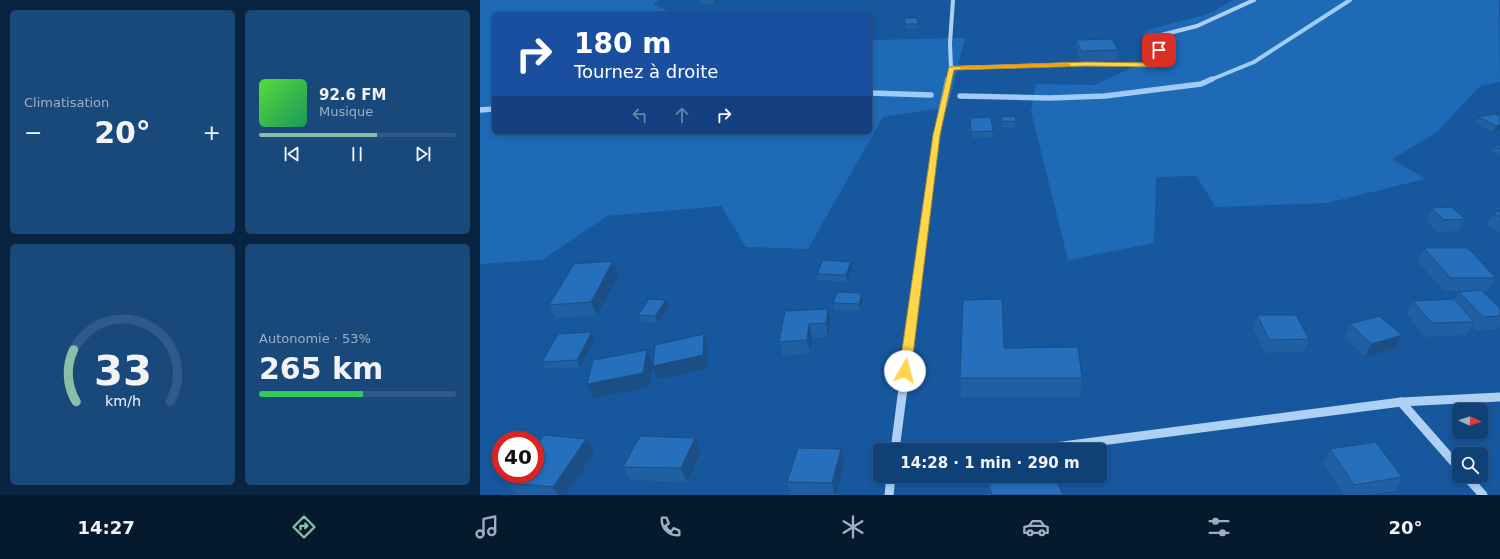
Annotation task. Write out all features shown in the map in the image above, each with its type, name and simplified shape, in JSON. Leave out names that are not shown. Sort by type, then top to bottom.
[{"type":"street","points":[[896,443],[936,135],[951,68],[950,43],[953,0]]},
{"type":"street","points":[[951,68],[1086,64],[1156,65],[1165,59],[1153,41],[1154,37],[1197,26],[1254,0]]},
{"type":"street","points":[[1086,443],[1401,402],[1500,397]]},
{"type":"street","points":[[1401,402],[1452,460]]},
{"type":"street","points":[[889,495],[890,483]]},
{"type":"street","points":[[1472,483],[1483,495]]},
{"type":"shaded area","points":[[480,0],[659,0],[653,4],[670,12],[492,12],[492,134],[872,134],[872,40],[965,38],[948,107],[883,117],[808,249],[746,247],[721,206],[607,216],[542,260],[480,264]]},
{"type":"shaded area","points":[[1233,0],[1499,0],[1500,82],[1480,86],[1436,133],[1392,159],[1425,179],[1327,203],[1216,207],[1196,176],[1156,177],[1154,243],[1068,260],[1031,111],[1036,84],[1095,85],[1146,61],[1144,31],[1211,13]]},
{"type":"building","points":[[904,18],[917,18],[918,24],[905,24]]},
{"type":"building","points":[[1112,39],[1118,50],[1081,51],[1076,40]]},
{"type":"building","points":[[1495,114],[1500,116],[1500,125],[1496,126],[1478,117]]},
{"type":"building","points":[[1002,116],[1016,117],[1015,122],[1001,121]]},
{"type":"building","points":[[991,117],[993,131],[971,132],[970,118]]},
{"type":"building","points":[[1452,207],[1465,219],[1444,220],[1431,208]]},
{"type":"building","points":[[1500,211],[1500,217],[1494,213]]},
{"type":"building","points":[[1424,248],[1468,248],[1496,278],[1450,278]]},
{"type":"building","points":[[823,260],[851,262],[846,275],[817,274]]},
{"type":"building","points":[[613,261],[591,302],[549,305],[574,264]]},
{"type":"building","points":[[1481,290],[1500,309],[1500,316],[1483,317],[1459,292]]},
{"type":"building","points":[[837,292],[862,293],[859,304],[833,303]]},
{"type":"building","points":[[649,299],[666,300],[655,316],[638,315]]},
{"type":"building","points":[[1002,299],[1004,348],[1078,347],[1082,378],[960,378],[963,300]]},
{"type":"building","points":[[1454,299],[1474,322],[1432,323],[1413,301]]},
{"type":"building","points":[[828,309],[826,323],[809,324],[807,340],[779,342],[785,311]]},
{"type":"building","points":[[1257,315],[1296,315],[1309,339],[1269,340]]},
{"type":"building","points":[[1379,316],[1402,335],[1371,344],[1350,324]]},
{"type":"building","points":[[592,332],[577,360],[542,362],[558,334]]},
{"type":"building","points":[[704,334],[703,355],[653,366],[655,345]]},
{"type":"building","points":[[647,350],[643,373],[587,384],[593,360]]},
{"type":"building","points":[[544,435],[586,439],[553,487],[509,483],[544,483]]},
{"type":"building","points":[[640,436],[695,438],[681,468],[623,467]]},
{"type":"building","points":[[1376,442],[1402,477],[1354,485],[1330,449]]},
{"type":"building","points":[[798,448],[841,449],[832,483],[787,482]]},
{"type":"building","points":[[988,483],[1058,483],[1063,495],[992,495]]},
{"type":"waterway","points":[[1210,80],[1254,62],[1350,0]]},
{"type":"waterway","points":[[960,96],[1050,98],[1105,96],[1201,84],[1212,79]]},
{"type":"waterway","points":[[872,93],[931,95]]},
{"type":"waterway","points":[[480,110],[492,109]]},
{"type":"slow traffic","points":[[962,68],[1068,65]]},
{"type":"route","points":[[905,371],[936,135],[951,68],[1086,64],[1138,66],[1156,65],[1165,59],[1159,50]]}]
